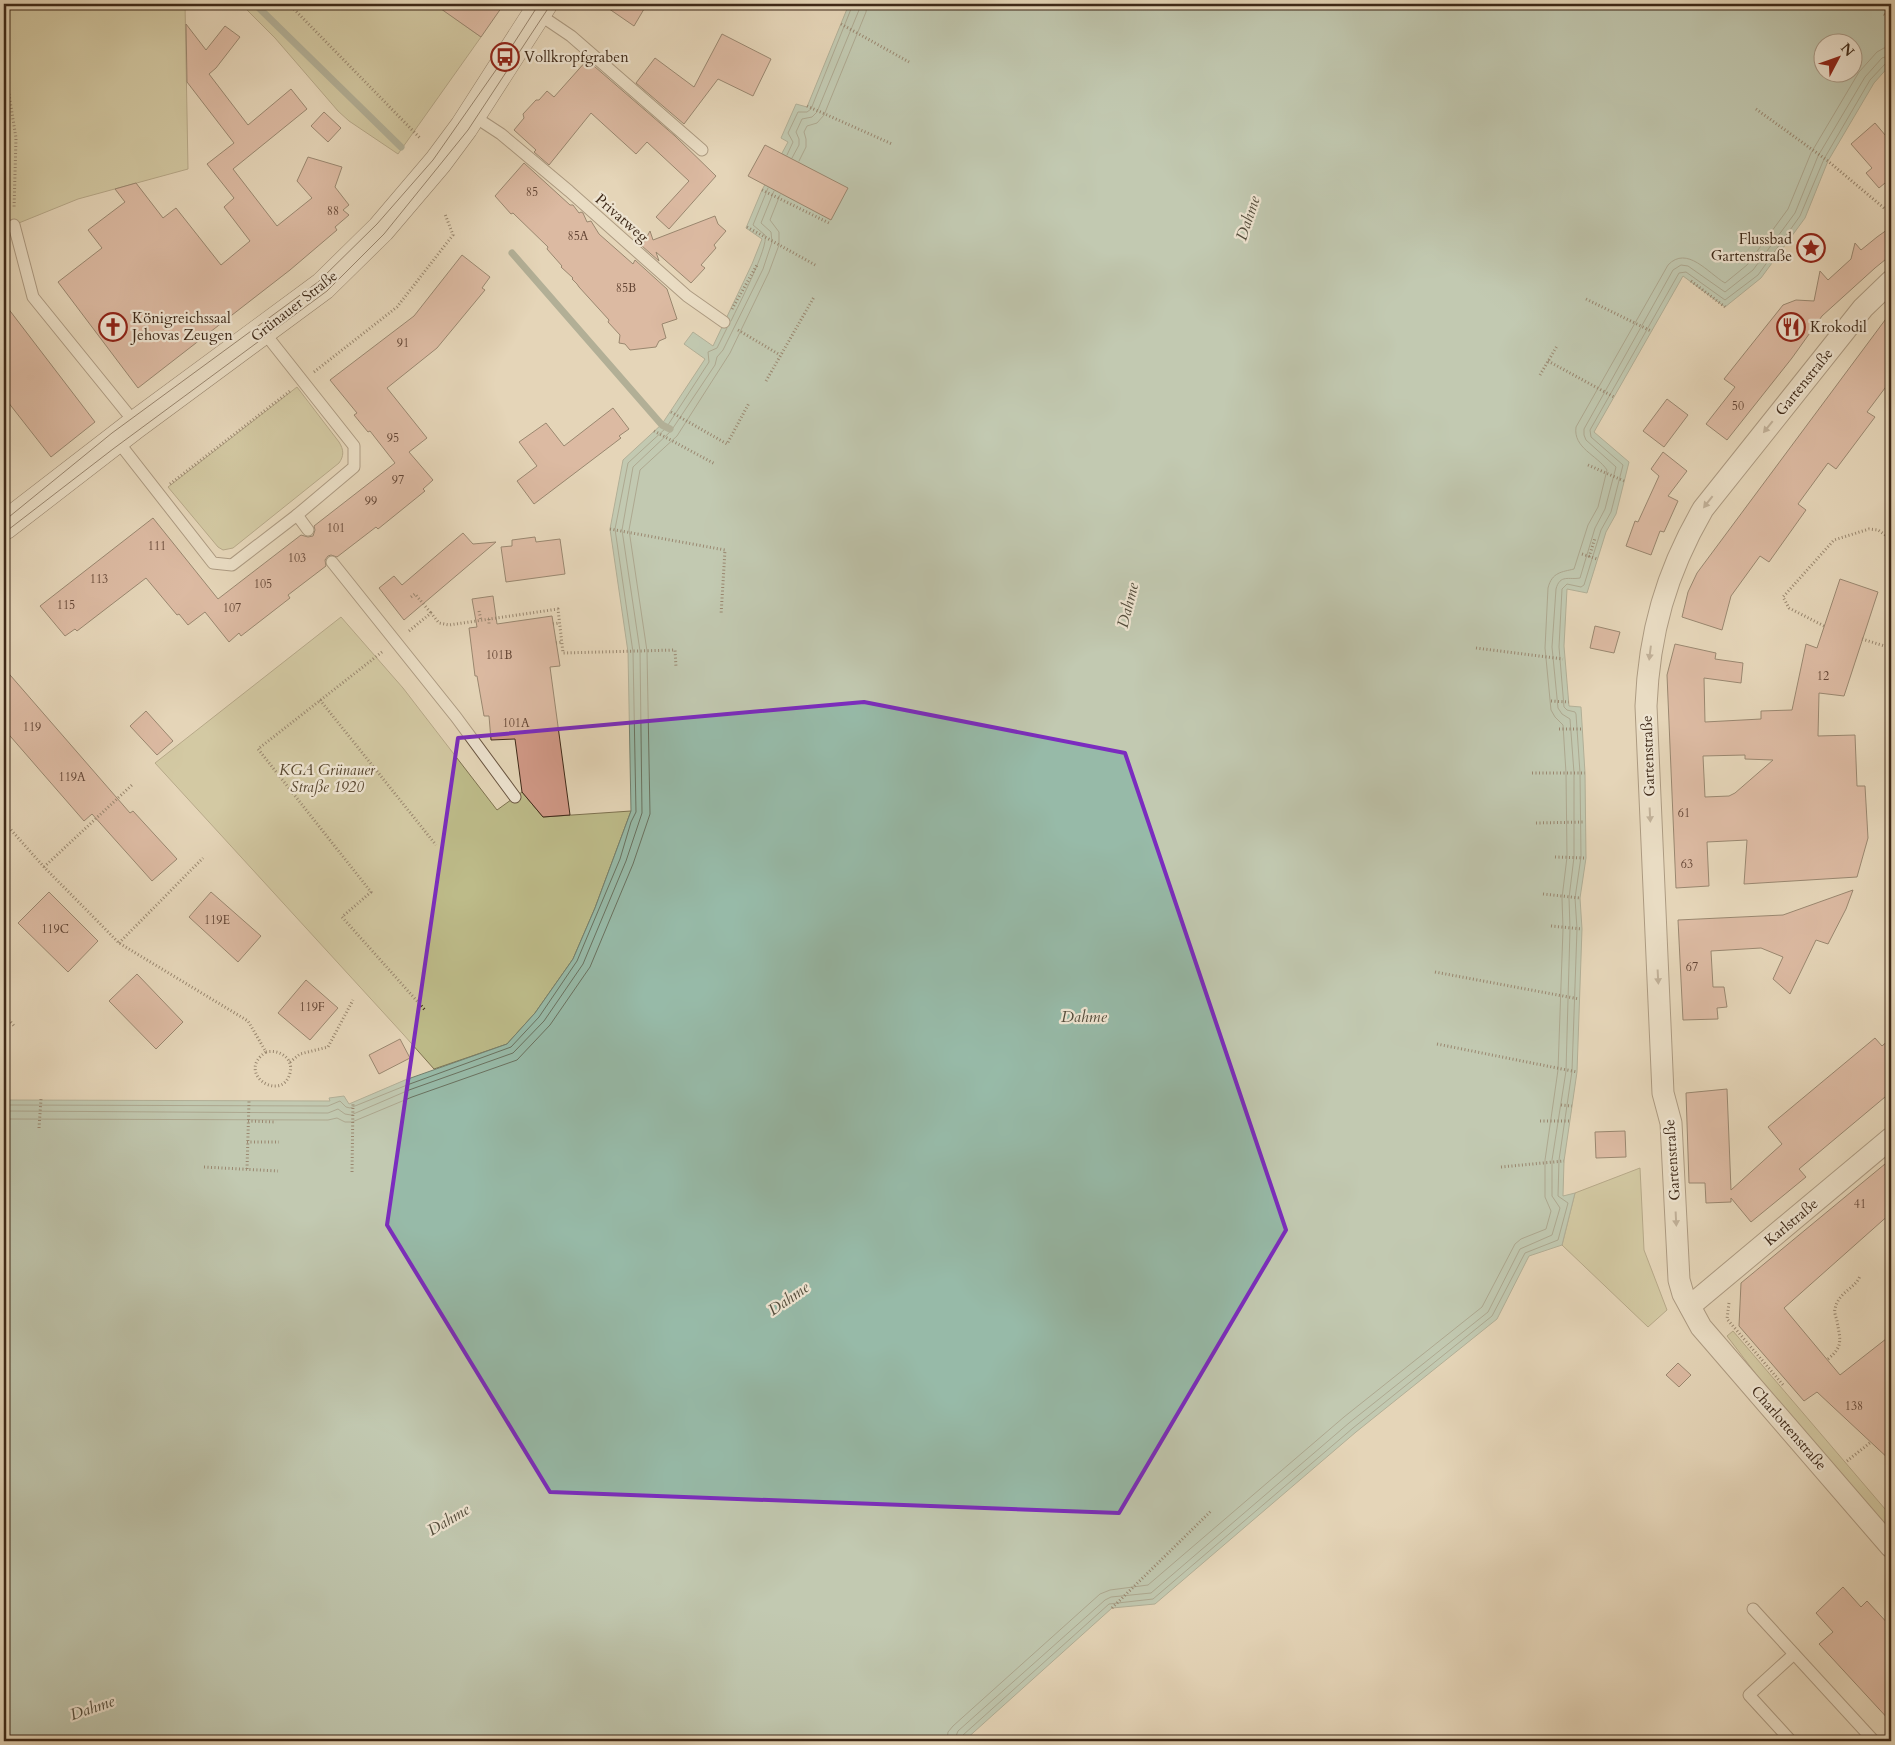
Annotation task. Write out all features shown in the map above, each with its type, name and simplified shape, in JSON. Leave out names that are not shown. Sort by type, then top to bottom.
[{"type":"main road","name":"Grünauer Straße","points":[[4,526],[126,431],[323,286],[381,229],[438,162],[472,115],[540,8]]},
{"type":"street","name":"Gartenstraße","points":[[1690,1306],[1679,1280],[1671,1123],[1663,1093],[1646,706],[1651,644],[1660,607],[1675,564],[1703,509],[1862,308],[1891,281]]},
{"type":"street","name":"Karlstraße","points":[[1690,1306],[1891,1138]]},
{"type":"street","name":"Charlottenstraße","points":[[1690,1306],[1701,1327],[1891,1547]]},
{"type":"lane","points":[[540,8],[702,150]]},
{"type":"lane","name":"Privatweg","points":[[472,115],[500,134],[576,197],[687,296],[724,322]]},
{"type":"lane","points":[[14,225],[34,297],[126,431],[158,493],[213,563],[232,565],[297,515],[354,467],[354,446],[263,331]]},
{"type":"lane","points":[[297,515],[308,530]]},
{"type":"lane","points":[[332,562],[456,716],[515,797]]},
{"type":"lane","points":[[1753,1609],[1874,1741]]},
{"type":"lane","points":[[1791,1741],[1749,1695],[1794,1654]]},
{"type":"path","points":[[289,4],[420,138]]},
{"type":"path","points":[[1884,14],[1891,20]]},
{"type":"path","points":[[841,24],[909,62]]},
{"type":"path","points":[[4,63],[16,138],[14,225]]},
{"type":"path","points":[[807,106],[892,144]]},
{"type":"path","points":[[1756,109],[1828,162],[1891,214]]},
{"type":"path","points":[[762,190],[831,224]]},
{"type":"path","points":[[158,493],[397,307],[454,235],[445,214]]},
{"type":"path","points":[[747,227],[818,266]]},
{"type":"path","points":[[757,265],[724,322],[780,355]]},
{"type":"path","points":[[1691,281],[1725,307]]},
{"type":"path","points":[[766,381],[814,296]]},
{"type":"path","points":[[1586,299],[1651,331]]},
{"type":"path","points":[[1540,375],[1557,346]]},
{"type":"path","points":[[1548,361],[1614,397]]},
{"type":"path","points":[[671,412],[727,444],[749,403]]},
{"type":"path","points":[[654,431],[715,464]]},
{"type":"path","points":[[1588,465],[1624,481]]},
{"type":"path","points":[[610,529],[725,550],[722,615]]},
{"type":"path","points":[[1824,626],[1789,608],[1783,598],[1834,540],[1869,529],[1878,530],[1891,539]]},
{"type":"path","points":[[1589,556],[1595,538]]},
{"type":"path","points":[[1582,554],[1597,559]]},
{"type":"path","points":[[411,597],[415,594],[439,622],[449,625],[558,610],[563,653],[675,650],[676,667]]},
{"type":"path","points":[[479,611],[481,620]]},
{"type":"path","points":[[425,1010],[342,917],[371,892],[258,749],[431,613]]},
{"type":"path","points":[[489,619],[489,625]]},
{"type":"path","points":[[554,624],[559,623]]},
{"type":"path","points":[[1862,639],[1891,648]]},
{"type":"path","points":[[556,643],[562,642]]},
{"type":"path","points":[[1476,648],[1563,659]]},
{"type":"path","points":[[320,700],[436,845]]},
{"type":"path","points":[[1551,702],[1569,702]]},
{"type":"path","points":[[1559,729],[1582,729]]},
{"type":"path","points":[[1532,773],[1585,773]]},
{"type":"path","points":[[44,867],[133,784]]},
{"type":"path","points":[[4,822],[44,867],[118,943],[248,1021],[266,1052]]},
{"type":"path","points":[[1536,823],[1585,822]]},
{"type":"path","points":[[118,943],[204,858]]},
{"type":"path","points":[[1555,858],[1586,858]]},
{"type":"path","points":[[1543,894],[1580,898]]},
{"type":"path","points":[[1551,926],[1582,929]]},
{"type":"path","points":[[1435,972],[1579,999]]},
{"type":"path","points":[[290,1062],[300,1054],[328,1048],[353,1000]]},
{"type":"path","points":[[4,1014],[15,1027]]},
{"type":"path","points":[[1437,1044],[1577,1072]]},
{"type":"path","points":[[277,1051],[283,1054],[290,1062],[291,1070],[289,1077],[284,1083],[274,1086],[266,1085],[260,1081],[256,1072],[256,1066],[257,1062],[266,1052],[277,1051]]},
{"type":"path","points":[[39,1128],[41,1099]]},
{"type":"path","points":[[247,1169],[248,1101]]},
{"type":"path","points":[[352,1172],[353,1102]]},
{"type":"path","points":[[1561,1106],[1572,1106]]},
{"type":"path","points":[[248,1121],[276,1122]]},
{"type":"path","points":[[1540,1121],[1570,1121]]},
{"type":"path","points":[[247,1142],[279,1142]]},
{"type":"path","points":[[1501,1167],[1564,1160]]},
{"type":"path","points":[[204,1168],[278,1171]]},
{"type":"path","points":[[1828,1359],[1839,1349],[1840,1343],[1835,1308],[1841,1295],[1854,1285],[1860,1276]]},
{"type":"path","points":[[1730,1295],[1727,1319],[1790,1394]]},
{"type":"path","points":[[1853,1468],[1847,1461],[1871,1442]]},
{"type":"path","points":[[1112,1608],[1211,1511]]},
{"type":"highlighted area","points":[[864,702],[1125,753],[1286,1230],[1119,1513],[550,1492],[387,1225],[458,738]]},
{"type":"green space","points":[[4,4],[185,4],[188,169],[78,199],[4,229]]},
{"type":"green space","points":[[241,4],[435,4],[481,37],[398,154],[349,121],[338,111],[275,38]]},
{"type":"green space","points":[[297,387],[339,442],[343,450],[342,458],[339,463],[233,548],[223,550],[218,547],[168,487]]},
{"type":"green space","name":"KGA Grünauer Straße 1920","points":[[341,617],[403,688],[497,810],[522,792],[543,817],[631,811],[595,908],[573,959],[535,1013],[507,1044],[434,1069],[155,763]]},
{"type":"green space","points":[[1640,1168],[1644,1250],[1667,1310],[1648,1327],[1562,1245],[1575,1193]]},
{"type":"green space","points":[[1733,1331],[1891,1516],[1891,1544],[1860,1511],[1727,1336]]},
{"type":"water","name":"Dahme","points":[[849,4],[1891,4],[1891,64],[1874,83],[1828,161],[1805,218],[1761,278],[1725,307],[1683,276],[1594,432],[1629,462],[1616,514],[1606,532],[1587,593],[1567,589],[1564,646],[1569,706],[1581,707],[1585,773],[1586,858],[1580,898],[1582,929],[1577,1072],[1564,1161],[1563,1196],[1575,1193],[1562,1245],[1529,1256],[1497,1319],[1356,1432],[1155,1604],[1112,1608],[964,1741],[4,1741],[4,1100],[330,1101],[329,1098],[344,1096],[349,1104],[405,1080],[507,1044],[535,1013],[573,959],[595,908],[631,811],[628,652],[610,529],[623,460],[662,424],[705,359],[684,344],[693,332],[713,346],[762,239],[746,228],[762,190],[788,142],[781,138],[796,104],[807,107]]},
{"type":"building","points":[[434,4],[504,4],[481,37]]},
{"type":"building","points":[[602,4],[647,4],[634,26]]},
{"type":"building","points":[[186,24],[206,50],[225,26],[240,37],[216,68],[209,74],[248,125],[291,89],[307,109],[233,169],[277,226],[312,198],[297,181],[308,157],[342,167],[335,187],[349,205],[343,210],[349,215],[335,227],[337,230],[290,270],[138,388],[58,282],[102,248],[88,230],[125,202],[115,189],[136,183],[163,218],[176,208],[221,265],[250,241],[224,207],[234,198],[207,164],[234,143],[187,82]]},
{"type":"building","points":[[722,34],[771,59],[753,96],[718,79],[684,124],[636,83],[655,58],[694,87]]},
{"type":"building","points":[[587,60],[675,136],[716,176],[669,229],[656,217],[689,181],[647,142],[636,154],[591,113],[549,165],[514,130],[524,118],[523,114],[536,100],[539,100],[547,91],[554,97]]},
{"type":"building","points":[[324,112],[341,128],[328,142],[311,126]]},
{"type":"building","points":[[1875,123],[1891,142],[1891,190],[1885,183],[1879,188],[1866,173],[1872,168],[1851,144]]},
{"type":"building","points":[[765,145],[848,188],[831,220],[748,176]]},
{"type":"building","points":[[524,163],[570,205],[573,205],[579,213],[583,213],[587,222],[591,221],[599,234],[633,264],[635,260],[667,289],[677,319],[662,324],[666,338],[659,341],[656,347],[630,350],[625,344],[619,343],[620,335],[608,322],[609,320],[573,278],[561,267],[547,249],[548,247],[513,213],[511,214],[495,196]]},
{"type":"building","points":[[715,216],[718,224],[726,231],[714,245],[716,248],[701,265],[705,268],[691,283],[656,252],[659,261],[642,246],[650,231],[653,240]]},
{"type":"building","points":[[1891,227],[1891,255],[1822,316],[1792,358],[1727,440],[1706,424],[1735,387],[1724,379],[1783,305],[1796,300],[1814,301],[1820,271],[1828,280],[1851,259],[1855,243],[1861,250]]},
{"type":"building","points":[[462,255],[490,277],[482,288],[485,290],[437,348],[387,388],[427,438],[409,452],[433,480],[423,489],[425,491],[378,529],[376,527],[337,557],[328,556],[325,560],[326,566],[288,595],[290,598],[241,636],[239,633],[229,642],[205,612],[188,625],[179,614],[177,615],[146,578],[77,631],[75,629],[65,636],[40,606],[153,518],[218,599],[301,535],[313,536],[314,526],[395,463],[370,431],[368,432],[354,415],[357,413],[330,380],[414,316]]},
{"type":"building","points":[[4,303],[95,422],[51,457],[4,397]]},
{"type":"building","points":[[1891,312],[1891,380],[1867,412],[1875,417],[1836,469],[1828,463],[1798,504],[1806,510],[1769,562],[1760,556],[1731,596],[1722,630],[1682,617],[1688,592],[1697,573]]},
{"type":"building","points":[[1667,399],[1688,415],[1664,447],[1643,431]]},
{"type":"building","points":[[613,408],[629,429],[619,436],[621,438],[534,504],[517,481],[537,466],[519,442],[546,423],[564,446]]},
{"type":"building","points":[[1663,452],[1687,471],[1668,496],[1678,501],[1664,532],[1660,531],[1651,555],[1626,546],[1635,521],[1638,522],[1659,476],[1651,469]]},
{"type":"building","points":[[463,533],[473,544],[496,542],[404,620],[379,588],[394,576],[402,585]]},
{"type":"building","points":[[535,537],[536,542],[560,539],[565,574],[506,582],[501,547],[512,546],[512,540]]},
{"type":"building","points":[[1840,579],[1878,592],[1844,696],[1819,693],[1818,736],[1855,735],[1857,786],[1865,786],[1868,838],[1857,877],[1744,884],[1747,840],[1707,842],[1709,886],[1676,888],[1667,675],[1675,644],[1716,653],[1715,659],[1743,663],[1741,683],[1704,678],[1705,722],[1761,719],[1761,711],[1792,710],[1806,644],[1817,648]],"holes":[[[1745,755],[1745,759],[1773,760],[1735,793],[1729,796],[1705,797],[1703,756]]]},
{"type":"building","points":[[493,596],[497,624],[552,616],[560,666],[550,667],[570,815],[543,817],[522,792],[515,739],[491,740],[489,716],[484,716],[477,676],[475,676],[469,628],[477,627],[472,599]]},
{"type":"building","points":[[1595,626],[1620,632],[1614,653],[1590,648]]},
{"type":"building","points":[[4,668],[130,813],[133,811],[177,859],[152,881],[92,814],[84,821],[4,729]]},
{"type":"building","points":[[146,711],[173,741],[157,755],[130,726]]},
{"type":"building","points":[[1853,890],[1846,909],[1828,944],[1816,940],[1790,994],[1773,979],[1783,957],[1761,948],[1711,951],[1713,987],[1724,987],[1727,1007],[1717,1008],[1718,1019],[1683,1020],[1678,920],[1783,915]]},
{"type":"building","points":[[49,892],[98,941],[68,972],[18,923]]},
{"type":"building","points":[[211,892],[261,936],[238,962],[189,917]]},
{"type":"building","points":[[137,974],[183,1022],[156,1049],[109,1001]]},
{"type":"building","points":[[306,980],[338,1008],[310,1040],[278,1013]]},
{"type":"building","points":[[1875,1038],[1882,1046],[1891,1038],[1891,1092],[1799,1169],[1806,1177],[1751,1222],[1731,1198],[1731,1202],[1706,1203],[1705,1183],[1689,1183],[1686,1093],[1727,1089],[1731,1190],[1782,1144],[1768,1127]]},
{"type":"building","points":[[400,1039],[410,1058],[379,1074],[369,1055]]},
{"type":"building","points":[[1625,1131],[1626,1157],[1596,1158],[1595,1132]]},
{"type":"building","points":[[1891,1159],[1891,1213],[1784,1308],[1840,1375],[1891,1335],[1891,1461],[1817,1392],[1804,1401],[1739,1326],[1741,1283]]},
{"type":"building","points":[[1678,1363],[1691,1375],[1679,1387],[1666,1375]]},
{"type":"building","points":[[1843,1587],[1861,1607],[1867,1601],[1891,1627],[1891,1722],[1819,1644],[1833,1632],[1816,1613]]},
{"type":"waterway","name":"Vollkropfgraben","points":[[255,4],[401,147]]},
{"type":"waterway","name":"Vollkropfgraben","points":[[512,253],[662,425],[670,429]]},
{"type":"tram line","points":[[4,521],[112,433],[318,282],[377,224],[433,160],[505,57],[539,4]]},
{"type":"tram line","points":[[4,533],[113,449],[327,291],[384,234],[468,130],[551,4]]},
{"type":"place","name":"Vollkropfgraben","points":[[505,57]]},
{"type":"place","name":"Flussbad Gartenstraße","points":[[1811,248]]},
{"type":"place","name":"Königreichssaal Jehovas Zeugen","points":[[113,327]]},
{"type":"place","name":"Krokodil","points":[[1791,327]]}]
